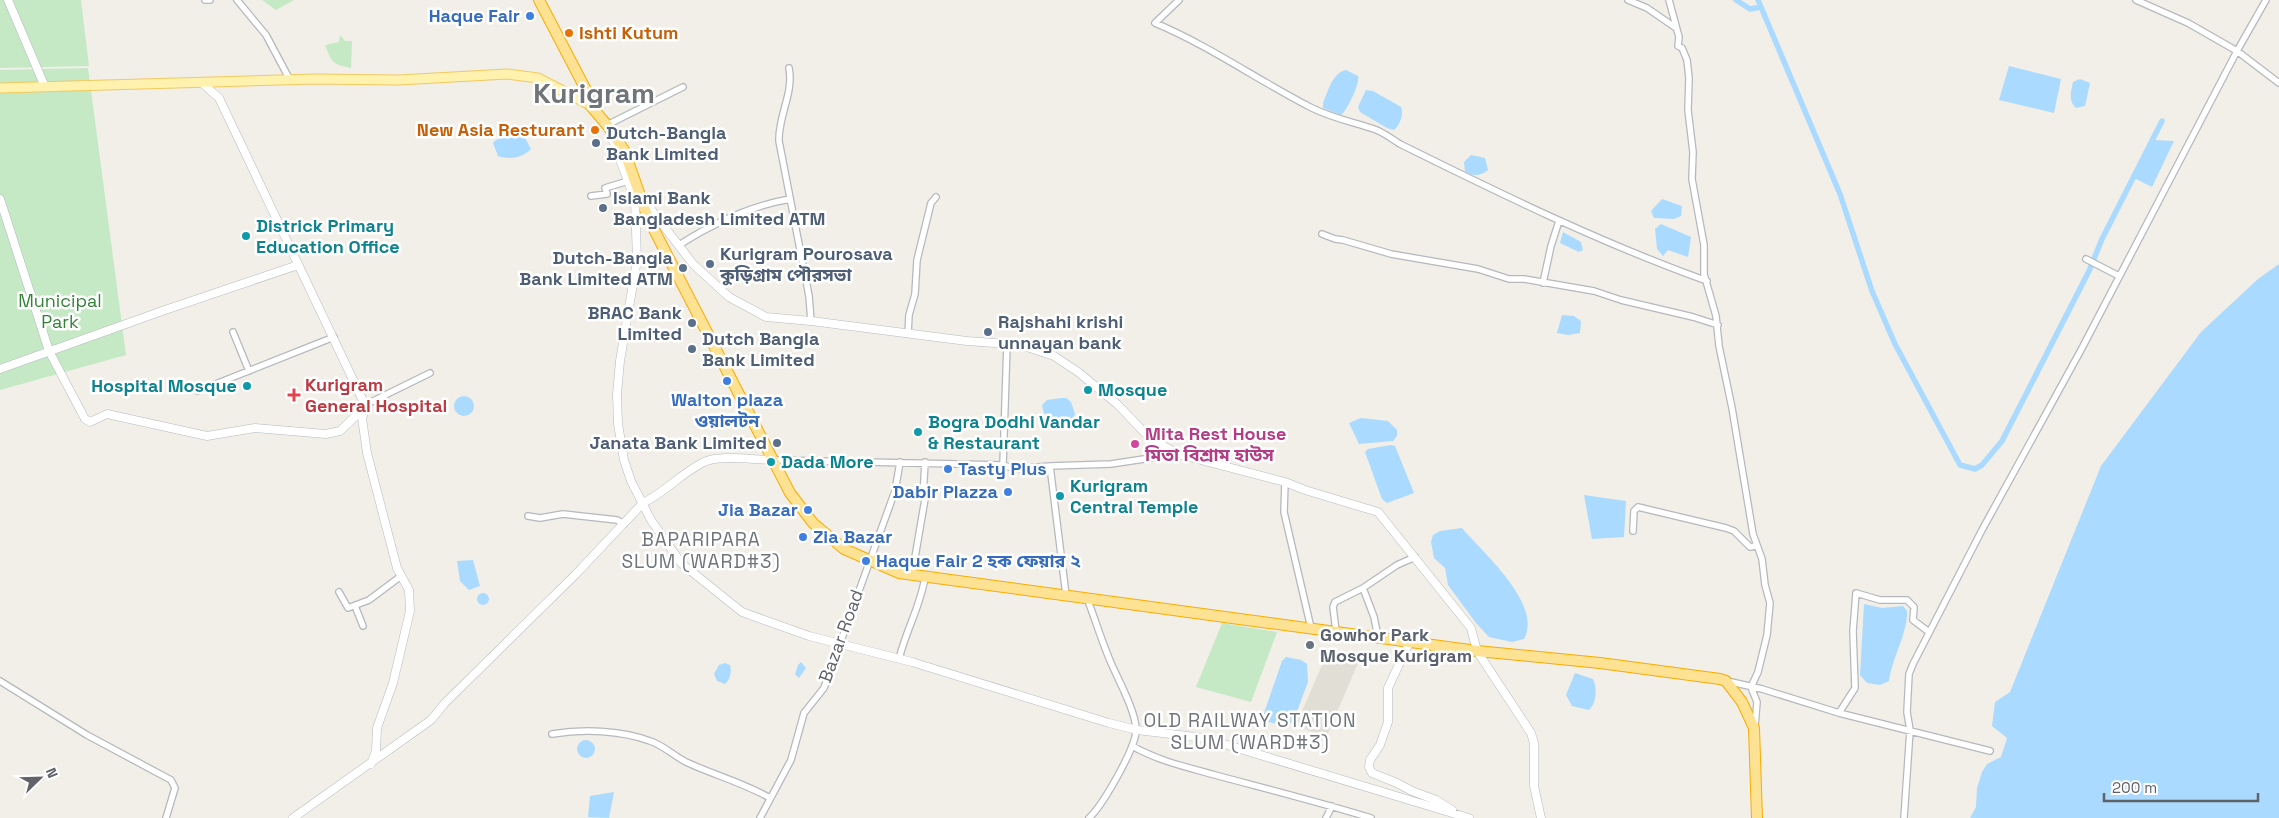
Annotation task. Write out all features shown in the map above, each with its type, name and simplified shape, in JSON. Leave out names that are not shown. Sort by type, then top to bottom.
[{"type":"highway","points":[[539,0],[586,90],[590,105],[607,125],[624,150],[648,218],[790,493],[813,523],[844,549],[899,573],[912,575],[1477,650],[1710,676],[1726,681],[1742,702],[1754,728],[1757,818]]},
{"type":"main road","points":[[0,88],[290,80],[399,80],[507,74],[538,78],[590,105]]},
{"type":"street","points":[[8,0],[45,88]]},
{"type":"street","points":[[205,0],[210,0]]},
{"type":"street","points":[[237,0],[266,35],[290,80]]},
{"type":"street","points":[[1179,0],[1155,23],[1210,48],[1315,110],[1351,124],[1375,129],[1400,144],[1559,221],[1641,256],[1707,281]]},
{"type":"street","points":[[1628,0],[1647,8],[1676,28]]},
{"type":"street","points":[[1669,0],[1678,46],[1682,48],[1686,57],[1689,78],[1689,118],[1693,152],[1692,179],[1702,224],[1704,274],[1718,325],[1719,346],[1756,546],[1762,559],[1765,585],[1770,603],[1770,616],[1758,672],[1751,687],[1757,702],[1754,728]]},
{"type":"street","points":[[2136,0],[2188,23],[2237,50],[2279,84]]},
{"type":"street","points":[[1904,818],[1910,730],[1907,712],[1909,674],[1929,632],[2237,50],[2266,0]]},
{"type":"street","points":[[789,68],[790,87],[779,130],[809,296],[811,321]]},
{"type":"street","points":[[202,82],[219,98],[366,406],[362,418],[367,453],[396,568],[409,590],[410,611],[393,683],[377,728],[376,751],[371,764]]},
{"type":"street","points":[[219,98],[223,82]]},
{"type":"street","points":[[683,88],[607,125],[635,200],[637,260],[620,361],[617,394],[618,424],[624,460],[631,481],[651,520],[681,563],[742,612],[809,636],[899,659],[1137,730],[1204,738],[1469,818]]},
{"type":"street","points":[[591,196],[607,194],[605,188],[628,181]]},
{"type":"street","points":[[642,197],[693,264],[729,296],[766,317],[1007,344],[1021,346],[1054,356],[1078,372],[1117,404],[1144,432],[1178,454],[1285,482],[1378,512],[1471,628],[1477,650],[1531,733],[1534,744],[1534,786],[1541,818]]},
{"type":"street","points":[[908,334],[915,294],[917,260],[931,203],[936,197]]},
{"type":"street","points":[[0,199],[49,351],[85,419],[90,422],[107,414],[207,436],[255,428],[326,434],[340,431],[366,406],[430,373]]},
{"type":"street","points":[[679,245],[726,218],[772,202],[790,199]]},
{"type":"street","points":[[1544,283],[1551,246],[1559,221]]},
{"type":"street","points":[[1322,234],[1391,254],[1478,269],[1509,279],[1524,278],[1544,283],[1594,290],[1621,300],[1693,317],[1718,325]]},
{"type":"street","points":[[2086,259],[2103,266],[2119,276]]},
{"type":"street","points":[[0,369],[298,264]]},
{"type":"street","points":[[233,332],[249,372]]},
{"type":"street","points":[[198,391],[334,337]]},
{"type":"street","points":[[1003,465],[1007,344]]},
{"type":"street","points":[[293,818],[431,720],[452,696],[643,503],[656,497],[703,462],[725,459],[925,462],[1003,465],[1016,468],[1111,464],[1178,454]]},
{"type":"street","name":"Bazar Road","points":[[760,818],[791,760],[804,713],[824,688],[895,491],[900,462]]},
{"type":"street","points":[[912,575],[925,499],[923,497],[925,462]]},
{"type":"street","points":[[1050,466],[1066,595]]},
{"type":"street","points":[[1285,482],[1284,512],[1311,628]]},
{"type":"street","points":[[1633,531],[1634,511],[1638,507],[1726,528],[1734,531],[1750,547],[1756,546]]},
{"type":"street","points":[[528,516],[540,518],[563,514],[617,520],[624,524]]},
{"type":"street","points":[[1336,631],[1333,607],[1335,602],[1363,588],[1397,565],[1416,557]]},
{"type":"street","points":[[339,592],[345,606],[348,608],[369,600],[401,576]]},
{"type":"street","points":[[899,659],[905,635],[922,597],[925,576]]},
{"type":"street","points":[[1363,588],[1374,617],[1378,637]]},
{"type":"street","points":[[1839,713],[1855,688],[1853,631],[1856,593],[1880,600],[1907,600],[1914,607],[1912,618],[1916,624],[1929,632]]},
{"type":"street","points":[[1087,598],[1110,662],[1129,703],[1137,730],[1132,746],[1109,793],[1089,818]]},
{"type":"street","points":[[355,606],[363,626]]},
{"type":"street","points":[[1410,641],[1388,688],[1388,722],[1369,767],[1376,775],[1436,800],[1459,815]]},
{"type":"street","points":[[0,681],[101,744],[171,780],[175,788],[166,818]]},
{"type":"street","points":[[1726,681],[1839,713],[1990,751]]},
{"type":"street","points":[[552,734],[574,731],[629,736],[652,741],[686,762],[744,785],[770,798]]},
{"type":"street","points":[[1132,746],[1153,758],[1185,768],[1332,806],[1370,818]]},
{"type":"street","points":[[1326,818],[1332,806]]},
{"type":"shaded area","points":[[1329,649],[1359,661],[1326,738],[1296,725]]},
{"type":"green space","points":[[0,0],[81,0],[89,66],[0,68]]},
{"type":"green space","points":[[262,0],[294,0],[276,10]]},
{"type":"green space","points":[[340,35],[345,41],[352,41],[351,68],[336,64],[329,56],[325,45],[339,42]]},
{"type":"green space","name":"Municipal Park","points":[[88,68],[126,355],[0,390],[0,70]]},
{"type":"green space","points":[[1222,623],[1277,632],[1251,702],[1196,687]]},
{"type":"water","points":[[2009,66],[2061,79],[2054,113],[1999,100]]},
{"type":"water","points":[[1346,70],[1358,76],[1358,79],[1353,96],[1341,115],[1323,108],[1323,103],[1334,79]]},
{"type":"water","points":[[2080,79],[2090,83],[2085,106],[2076,108],[2071,99],[2071,92],[2073,82]]},
{"type":"water","points":[[1366,90],[1373,91],[1401,107],[1401,119],[1394,130],[1387,128],[1360,112],[1358,107]]},
{"type":"water","points":[[513,132],[522,132],[531,149],[516,157],[498,156],[493,143]]},
{"type":"water","points":[[2152,140],[2174,141],[2152,187],[2134,178]]},
{"type":"water","points":[[1471,155],[1485,158],[1488,170],[1476,175],[1465,171],[1464,162]]},
{"type":"water","points":[[1662,199],[1682,206],[1681,216],[1674,219],[1654,218],[1651,211]]},
{"type":"water","points":[[1661,224],[1691,237],[1688,257],[1668,250],[1663,256],[1657,249],[1655,229]]},
{"type":"water","points":[[1563,232],[1581,242],[1583,250],[1579,252],[1560,243]]},
{"type":"water","points":[[2279,264],[2279,818],[1970,818],[1976,807],[1977,788],[1982,772],[1987,764],[2001,757],[2007,738],[1992,726],[1995,702],[2010,692],[2101,466],[2201,332],[2258,279]]},
{"type":"water","points":[[1562,315],[1574,316],[1581,321],[1580,333],[1568,335],[1557,333]]},
{"type":"water","points":[[464,396],[471,399],[474,406],[471,413],[464,416],[457,413],[454,406],[457,399]]},
{"type":"water","points":[[1066,398],[1071,402],[1075,414],[1071,422],[1066,424],[1052,422],[1043,411],[1042,405],[1047,400]]},
{"type":"water","points":[[1361,418],[1388,421],[1397,430],[1397,436],[1393,441],[1359,444],[1349,423]]},
{"type":"water","points":[[1395,446],[1414,493],[1387,503],[1382,499],[1365,452],[1368,449]]},
{"type":"water","points":[[1584,495],[1626,501],[1624,537],[1592,539]]},
{"type":"water","points":[[1462,528],[1496,565],[1518,595],[1525,610],[1528,625],[1524,639],[1512,642],[1489,637],[1476,623],[1448,585],[1445,568],[1434,558],[1431,542],[1433,535],[1440,531]]},
{"type":"water","points":[[473,560],[480,586],[469,590],[460,581],[457,561]]},
{"type":"water","points":[[483,593],[489,599],[483,605],[477,599]]},
{"type":"water","points":[[1864,604],[1882,608],[1903,606],[1907,611],[1903,636],[1893,663],[1889,681],[1880,685],[1867,683],[1860,675]]},
{"type":"water","points":[[1286,657],[1301,660],[1307,664],[1308,682],[1293,722],[1285,726],[1265,721],[1263,716],[1282,661]]},
{"type":"water","points":[[801,662],[806,668],[799,678],[795,674]]},
{"type":"water","points":[[725,663],[730,665],[731,670],[725,684],[717,681],[714,674],[719,665]]},
{"type":"water","points":[[1575,673],[1593,679],[1596,690],[1595,699],[1589,710],[1572,706],[1566,695]]},
{"type":"water","points":[[586,740],[592,743],[595,749],[592,755],[586,758],[580,755],[577,749],[580,743]]},
{"type":"water","points":[[614,792],[609,818],[588,817],[590,796]]},
{"type":"waterway","points":[[1736,0],[1750,9],[1761,7]]},
{"type":"waterway","points":[[1758,0],[1840,194],[1872,291],[1895,344],[1960,465],[1975,469],[1982,465],[2002,441],[2089,271],[2102,239],[2162,121]]},
{"type":"place","name":"Haque Fair","points":[[530,16]]},
{"type":"place","name":"Ishti Kutum","points":[[569,33]]},
{"type":"place","name":"New Asia Resturant","points":[[595,130]]},
{"type":"place","name":"Dutch-Bangla Bank Limited","points":[[596,143]]},
{"type":"place","name":"Islami Bank Bangladesh Limited ATM","points":[[603,208]]},
{"type":"place","name":"Districk Primary Education Office","points":[[246,236]]},
{"type":"place","name":"Kurigram Pourosava কুড়িগ্রাম পৌরসভা","points":[[710,264]]},
{"type":"place","name":"Dutch-Bangla Bank Limited ATM","points":[[683,268]]},
{"type":"place","name":"BRAC Bank Limited","points":[[692,323]]},
{"type":"place","name":"Rajshahi krishi unnayan bank","points":[[988,332]]},
{"type":"place","name":"Dutch Bangla Bank Limited","points":[[692,349]]},
{"type":"place","name":"Walton plaza ওয়ালটন","points":[[727,381]]},
{"type":"place","name":"Hospital Mosque","points":[[247,386]]},
{"type":"place","name":"Mosque","points":[[1088,390]]},
{"type":"place","name":"Kurigram General Hospital","points":[[294,395]]},
{"type":"place","name":"Bogra Dodhi Vandar & Restaurant","points":[[918,432]]},
{"type":"place","name":"Janata Bank Limited","points":[[777,443]]},
{"type":"place","name":"Mita Rest House মিতা বিশ্রাম হাউস","points":[[1135,444]]},
{"type":"place","name":"Dada More","points":[[771,462]]},
{"type":"place","name":"Tasty Plus","points":[[948,469]]},
{"type":"place","name":"Dabir Plazza","points":[[1008,492]]},
{"type":"place","name":"Kurigram Central Temple","points":[[1060,496]]},
{"type":"place","name":"Jia Bazar","points":[[808,510]]},
{"type":"place","name":"Zia Bazar","points":[[803,537]]},
{"type":"place","name":"Haque Fair 2 হক ফেয়ার ২","points":[[866,561]]},
{"type":"place","name":"Gowhor Park Mosque Kurigram","points":[[1310,645]]},
{"type":"district","name":"Kurigram","points":[[594,93]]},
{"type":"district","name":"BAPARIPARA SLUM (WARD#3)","points":[[701,550]]},
{"type":"district","name":"OLD RAILWAY STATION SLUM (WARD#3)","points":[[1250,731]]}]
